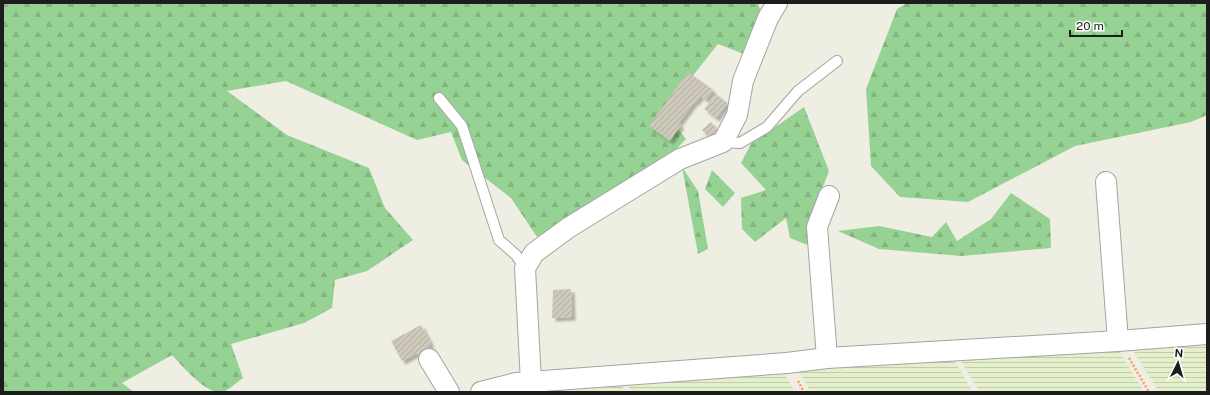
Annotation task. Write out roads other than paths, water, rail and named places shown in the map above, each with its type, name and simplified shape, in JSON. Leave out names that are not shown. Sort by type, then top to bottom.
[{"type":"street","points":[[531,382],[525,268],[534,253],[568,228],[680,159],[723,142],[737,115],[743,81],[768,18],[777,3]]},
{"type":"street","points":[[1106,182],[1118,341]]},
{"type":"street","points":[[826,358],[817,227],[829,196]]},
{"type":"street","points":[[481,392],[531,382],[787,363],[826,358],[1118,341],[1207,334]]},
{"type":"street","points":[[429,359],[449,392]]},
{"type":"lane","points":[[723,142],[740,143],[767,127],[798,91],[837,61]]},
{"type":"lane","points":[[439,98],[462,126],[499,240],[516,255],[525,268]]}]
